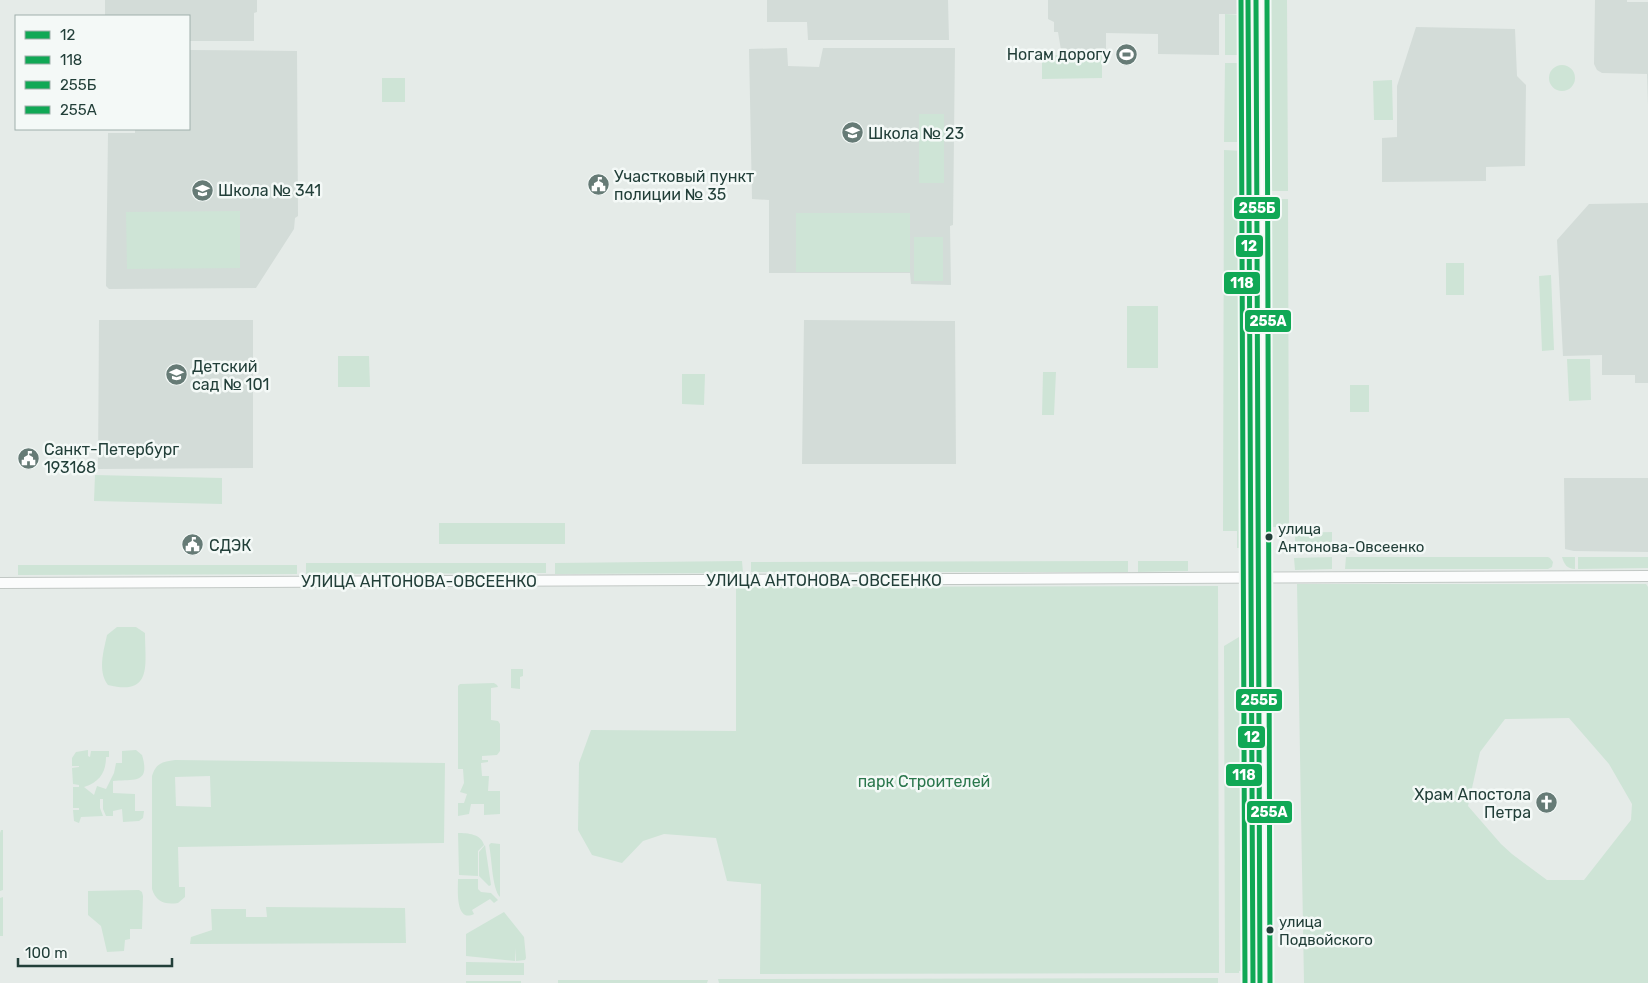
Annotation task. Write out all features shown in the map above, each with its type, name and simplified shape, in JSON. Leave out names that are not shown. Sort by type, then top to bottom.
[{"type":"street","points":[[1248,0],[1263,983]]},
{"type":"street","points":[[1253,983],[1259,0]]},
{"type":"street","name":"УЛИЦА АНТОНОВА-ОВСЕЕНКО","points":[[0,583],[1648,576]]},
{"type":"shaded area","points":[[105,0],[257,0],[257,12],[254,13],[254,41],[190,41],[190,15],[105,15]]},
{"type":"shaded area","points":[[767,0],[948,0],[949,40],[808,40],[807,22],[767,22]]},
{"type":"shaded area","points":[[1048,0],[1237,0],[1237,14],[1219,14],[1219,55],[1158,54],[1158,34],[1106,33],[1106,54],[1070,54],[1061,50],[1058,32],[1054,32],[1054,22],[1048,19]]},
{"type":"shaded area","points":[[1595,0],[1648,2],[1648,105],[1647,74],[1602,73],[1597,70],[1594,64]]},
{"type":"shaded area","points":[[1416,27],[1515,29],[1517,76],[1526,85],[1525,166],[1486,167],[1486,181],[1382,182],[1382,138],[1397,137],[1397,86]]},
{"type":"shaded area","name":"Школа № 23","points":[[787,48],[788,66],[819,67],[823,48],[955,48],[953,225],[950,226],[951,285],[911,284],[910,273],[769,273],[769,200],[752,199],[749,49]]},
{"type":"shaded area","name":"Школа № 341","points":[[190,50],[297,51],[298,216],[295,218],[294,229],[256,288],[109,289],[106,286],[108,133],[135,133],[135,130],[190,130]]},
{"type":"shaded area","points":[[1648,203],[1648,383],[1635,383],[1635,375],[1602,375],[1602,355],[1563,356],[1557,240],[1589,204]]},
{"type":"shaded area","name":"Детский сад № 101","points":[[99,320],[253,320],[253,468],[98,469]]},
{"type":"shaded area","points":[[804,320],[955,321],[956,464],[802,464]]},
{"type":"shaded area","points":[[1564,478],[1648,478],[1648,552],[1574,551],[1565,549]]},
{"type":"green space","points":[[1265,0],[1287,0],[1288,191],[1270,191],[1266,188]]},
{"type":"green space","points":[[1225,14],[1242,15],[1243,52],[1237,55],[1225,55]]},
{"type":"green space","points":[[1042,55],[1102,55],[1102,78],[1042,79]]},
{"type":"green space","points":[[1225,63],[1237,63],[1243,66],[1243,140],[1240,142],[1224,142]]},
{"type":"green space","points":[[1562,65],[1571,69],[1575,78],[1571,87],[1562,91],[1553,87],[1549,78],[1553,69]]},
{"type":"green space","points":[[382,78],[405,78],[405,102],[382,102]]},
{"type":"green space","points":[[1392,80],[1393,120],[1374,120],[1373,81]]},
{"type":"green space","points":[[919,114],[944,114],[944,183],[919,183]]},
{"type":"green space","points":[[1224,150],[1243,151],[1244,548],[1237,548],[1237,531],[1223,531]]},
{"type":"green space","points":[[1270,199],[1288,199],[1289,527],[1267,527],[1266,202]]},
{"type":"green space","points":[[240,211],[240,268],[127,269],[126,212]]},
{"type":"green space","points":[[796,213],[910,213],[910,272],[796,272]]},
{"type":"green space","points":[[914,237],[943,237],[943,281],[914,281]]},
{"type":"green space","points":[[1446,263],[1464,263],[1464,295],[1446,295]]},
{"type":"green space","points":[[1551,275],[1554,350],[1542,351],[1539,276]]},
{"type":"green space","points":[[1127,306],[1158,306],[1158,368],[1127,368]]},
{"type":"green space","points":[[338,356],[369,356],[370,387],[338,387]]},
{"type":"green space","points":[[1567,359],[1590,359],[1591,400],[1569,401]]},
{"type":"green space","points":[[1043,372],[1056,372],[1054,415],[1042,415]]},
{"type":"green space","points":[[682,374],[705,374],[704,405],[682,404]]},
{"type":"green space","points":[[1350,385],[1369,385],[1369,412],[1350,412]]},
{"type":"green space","points":[[95,475],[222,478],[222,504],[94,501]]},
{"type":"green space","points":[[439,523],[565,523],[565,544],[439,544]]},
{"type":"green space","points":[[1332,532],[1332,549],[1327,552],[1295,552],[1295,533]]},
{"type":"green space","points":[[1332,557],[1332,569],[1295,570],[1294,558]]},
{"type":"green space","points":[[1346,557],[1548,557],[1553,562],[1552,567],[1548,569],[1345,569]]},
{"type":"green space","points":[[1562,557],[1575,557],[1575,569],[1566,566]]},
{"type":"green space","points":[[1578,557],[1648,557],[1648,568],[1578,569]]},
{"type":"green space","points":[[742,561],[743,573],[555,574],[555,563]]},
{"type":"green space","points":[[1128,561],[1128,572],[751,572],[751,562]]},
{"type":"green space","points":[[1138,561],[1188,561],[1188,571],[1138,572]]},
{"type":"green space","points":[[306,563],[546,563],[546,573],[306,574]]},
{"type":"green space","points":[[18,565],[297,565],[297,574],[18,575]]},
{"type":"green space","points":[[1297,584],[1646,584],[1648,587],[1648,983],[1304,983]],"holes":[[[1569,718],[1609,764],[1632,804],[1631,820],[1584,880],[1547,880],[1501,844],[1468,806],[1480,752],[1505,719]]]},
{"type":"green space","name":"парк Строителей","points":[[1218,586],[1219,973],[760,974],[761,884],[727,881],[716,838],[664,834],[643,841],[622,863],[592,855],[578,830],[579,763],[591,730],[736,731],[736,587]]},
{"type":"green space","points":[[117,627],[136,627],[145,633],[146,656],[143,675],[139,682],[133,686],[108,685],[103,673],[102,660],[107,635]]},
{"type":"green space","points":[[1239,637],[1240,645],[1245,645],[1246,971],[1225,973],[1224,646]]},
{"type":"green space","points":[[511,669],[523,669],[523,676],[520,677],[520,689],[511,688]]},
{"type":"green space","points":[[494,683],[498,687],[491,688],[491,720],[498,721],[500,724],[500,751],[497,755],[482,756],[482,760],[488,760],[488,762],[481,763],[482,776],[489,776],[488,791],[500,791],[500,814],[484,815],[484,804],[471,804],[469,814],[458,816],[458,803],[464,803],[467,794],[460,792],[464,783],[463,769],[458,769],[458,686],[460,684]]},
{"type":"green space","points":[[88,750],[88,756],[90,757],[91,751],[109,751],[109,757],[106,757],[105,767],[101,776],[90,785],[84,787],[94,795],[97,786],[106,789],[114,773],[116,763],[122,763],[122,751],[136,750],[142,755],[144,771],[142,776],[133,780],[113,781],[113,793],[135,794],[135,811],[144,811],[143,818],[139,821],[123,822],[122,809],[113,811],[113,816],[106,816],[103,809],[103,799],[100,799],[100,808],[103,816],[81,817],[79,823],[74,821],[73,810],[79,810],[79,808],[73,808],[73,787],[79,787],[79,785],[73,784],[72,768],[79,766],[72,766],[72,758],[76,752]]},
{"type":"green space","points":[[175,760],[445,763],[444,843],[178,847],[179,887],[185,887],[185,897],[178,903],[165,903],[156,897],[152,889],[152,776],[158,766]],"holes":[[[210,776],[211,807],[176,806],[175,777]]]},
{"type":"green space","points":[[3,830],[3,890],[0,891],[0,833]]},
{"type":"green space","points":[[458,833],[477,836],[484,845],[478,851],[478,876],[459,875]]},
{"type":"green space","points":[[491,843],[500,844],[500,897],[495,887],[489,845]]},
{"type":"green space","points":[[485,845],[491,885],[489,886],[479,876],[479,852]]},
{"type":"green space","points":[[458,879],[478,879],[478,889],[481,892],[491,893],[498,900],[494,903],[490,899],[472,910],[474,914],[463,914],[458,897]]},
{"type":"green space","points":[[139,890],[143,896],[142,929],[130,929],[130,939],[125,940],[124,951],[107,952],[101,926],[88,915],[88,891]]},
{"type":"green space","points":[[3,897],[3,936],[0,936],[0,898]]},
{"type":"green space","points":[[266,907],[405,908],[406,943],[190,944],[191,937],[212,930],[211,909],[246,909],[246,917],[267,917]]},
{"type":"green space","points":[[504,912],[524,937],[525,960],[516,961],[516,948],[515,961],[466,956],[466,934]]},
{"type":"green space","points":[[466,962],[524,963],[524,975],[466,975]]},
{"type":"green space","points":[[1218,978],[1218,983],[719,983],[718,979]]},
{"type":"green space","points":[[558,980],[708,980],[707,983],[558,983]]},
{"type":"green space","points":[[466,981],[521,981],[521,983],[466,983]]},
{"type":"transit line","name":"118","points":[[1241,0],[1245,983]]},
{"type":"transit line","name":"12","points":[[1248,0],[1253,983]]},
{"type":"transit line","name":"255Б","points":[[1256,0],[1260,983]]},
{"type":"transit line","name":"255А","points":[[1267,0],[1270,983]]},
{"type":"place","name":"Ногам дорогу","points":[[1127,54]]},
{"type":"place","name":"Школа № 23","points":[[852,133]]},
{"type":"place","name":"Участковый пункт полиции № 35","points":[[598,185]]},
{"type":"place","name":"Школа № 341","points":[[202,190]]},
{"type":"place","name":"Детский сад № 101","points":[[176,375]]},
{"type":"place","name":"Санкт-Петербург 193168","points":[[28,458]]},
{"type":"place","name":"улица Антонова-Овсеенко","points":[[1269,537]]},
{"type":"place","name":"СДЭК","points":[[193,545]]},
{"type":"place","name":"Храм Апостола Петра","points":[[1547,803]]},
{"type":"place","name":"улица Подвойского","points":[[1270,930]]}]
